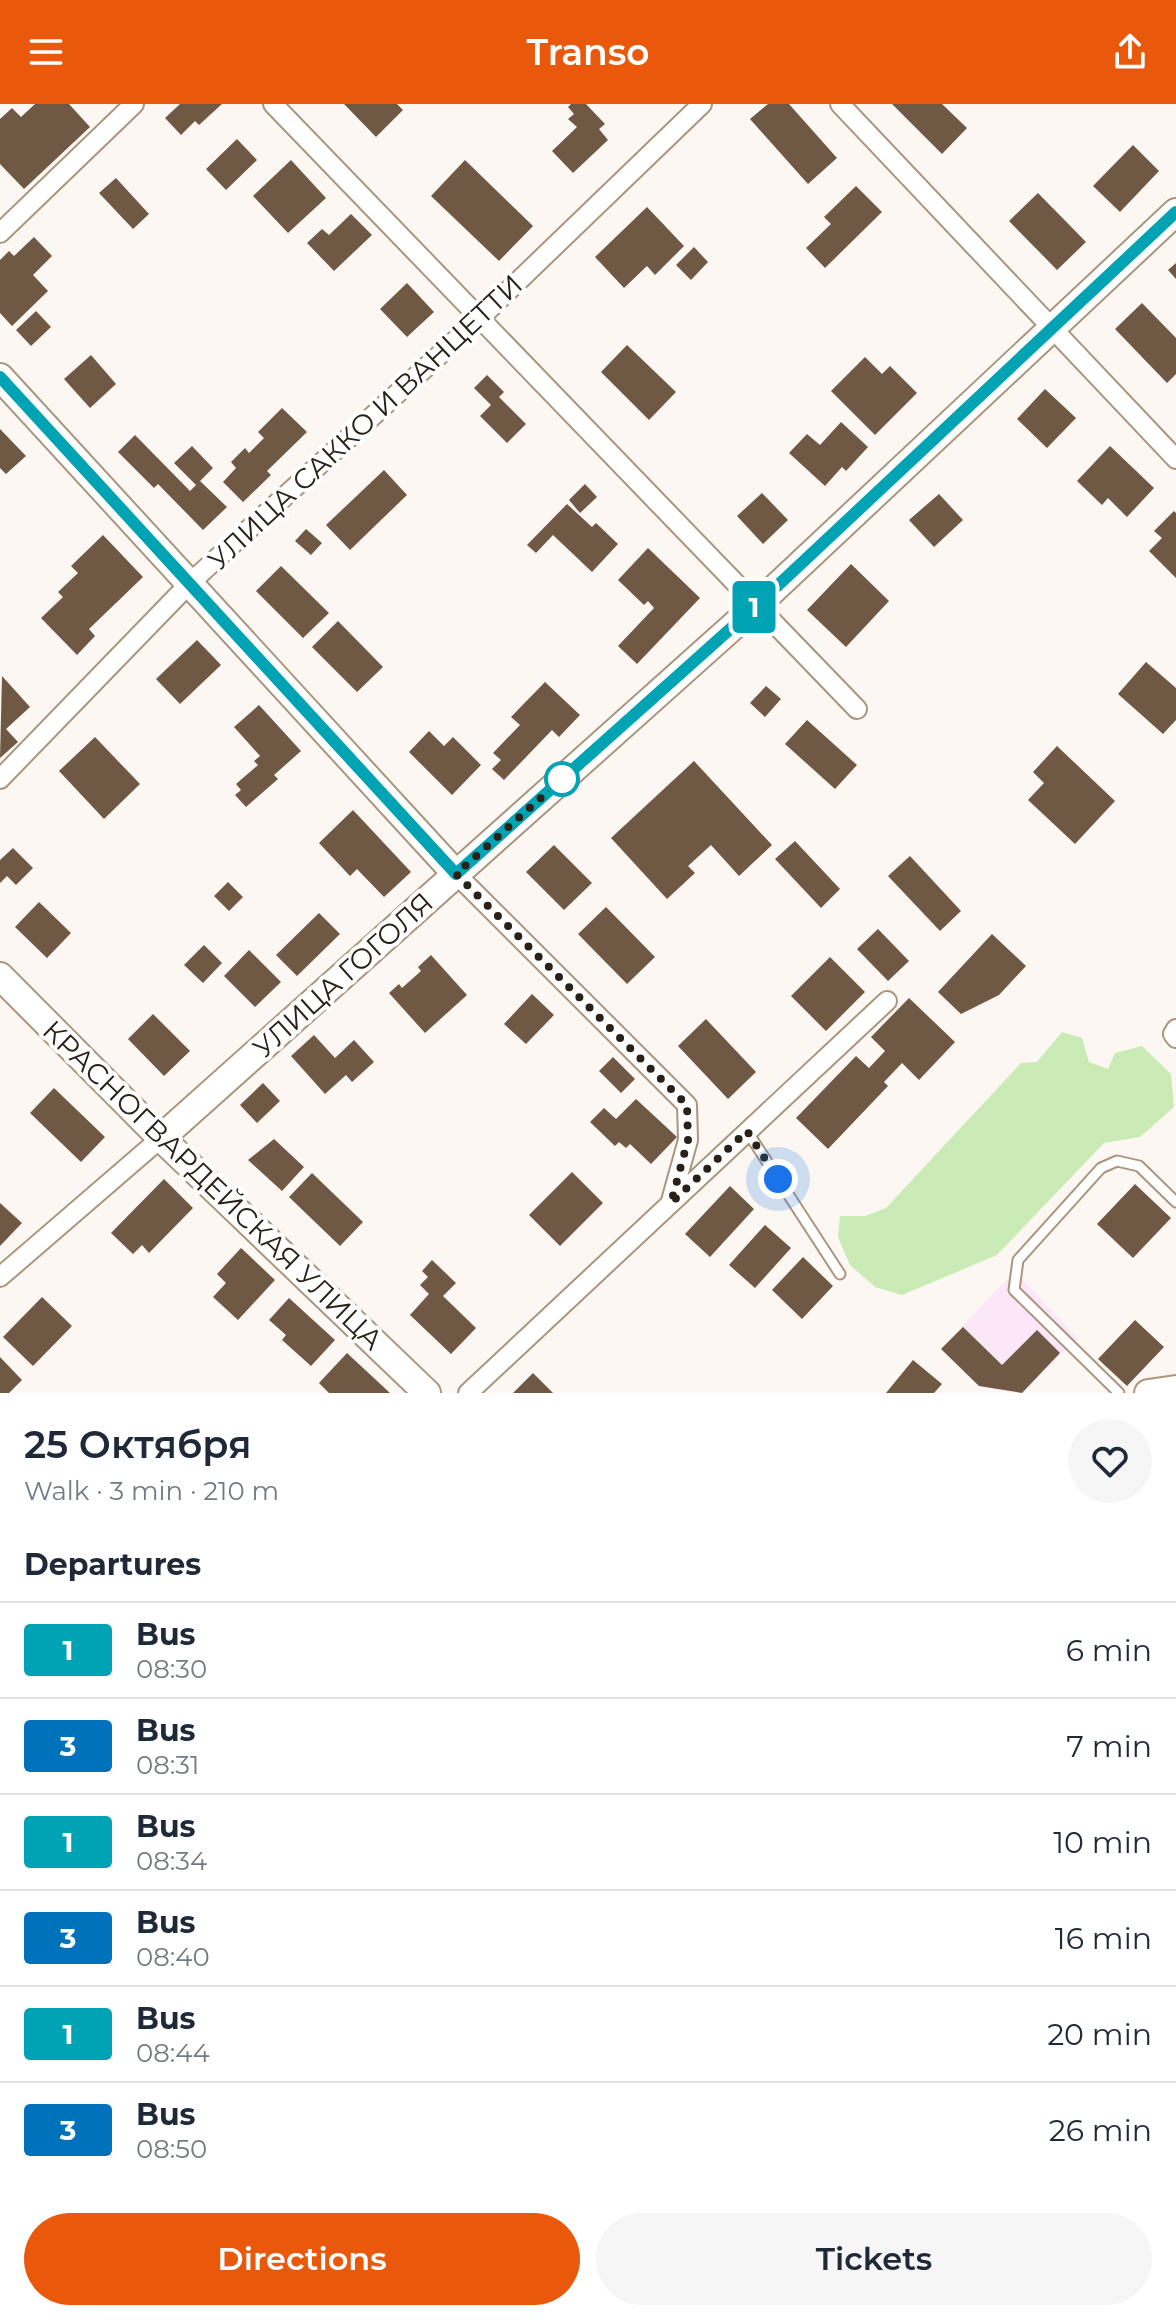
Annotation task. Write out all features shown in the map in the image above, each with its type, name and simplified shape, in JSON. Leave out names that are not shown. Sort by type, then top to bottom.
[{"type":"main road","name":"УЛИЦА ГОГОЛЯ","points":[[161,1138],[757,605],[1176,212]]},
{"type":"main road","points":[[0,377],[456,874]]},
{"type":"main road","name":"КРАСНОГВАРДЕЙСКАЯ УЛИЦА","points":[[0,976],[161,1138],[427,1393]]},
{"type":"main road","points":[[1148,1393],[1176,1389]]},
{"type":"street","points":[[0,233],[134,104]]},
{"type":"street","points":[[273,104],[857,709]]},
{"type":"street","name":"УЛИЦА САККО И ВАНЦЕТТИ","points":[[0,779],[191,582],[481,317],[702,104]]},
{"type":"street","points":[[840,104],[1176,459]]},
{"type":"street","points":[[456,874],[687,1105],[688,1140],[671,1203]]},
{"type":"street","points":[[468,1393],[887,1001]]},
{"type":"street","points":[[1176,1029],[1173,1034],[1176,1038]]},
{"type":"street","name":"УЛИЦА ГОГОЛЯ","points":[[0,1277],[161,1138]]},
{"type":"lane","points":[[747,1131],[840,1274]]},
{"type":"lane","points":[[1119,1393],[1014,1290],[1018,1260],[1101,1168],[1117,1161],[1139,1166],[1176,1202]]},
{"type":"shaded area","points":[[1015,1271],[1077,1338],[1022,1393],[979,1386],[941,1349]]},
{"type":"green space","points":[[1062,1032],[1082,1038],[1089,1062],[1108,1069],[1115,1053],[1142,1046],[1171,1074],[1174,1107],[1140,1137],[1104,1143],[997,1255],[902,1295],[875,1287],[850,1265],[838,1237],[840,1216],[865,1216],[886,1208],[1021,1063],[1037,1062]]},
{"type":"building","points":[[35,104],[69,104],[90,127],[24,189],[0,164],[0,119],[12,108],[21,117]]},
{"type":"building","points":[[180,104],[222,104],[199,125],[195,121],[181,135],[165,118]]},
{"type":"building","points":[[344,104],[397,104],[403,110],[376,137]]},
{"type":"building","points":[[571,104],[586,104],[605,124],[599,129],[608,140],[573,173],[552,151],[577,127],[568,119],[574,114],[568,107]]},
{"type":"building","points":[[768,104],[789,104],[837,158],[808,184],[750,119]]},
{"type":"building","points":[[892,104],[942,104],[967,128],[942,154]]},
{"type":"building","points":[[237,139],[257,160],[226,190],[206,169]]},
{"type":"building","points":[[1133,145],[1159,171],[1120,212],[1093,186]]},
{"type":"building","points":[[291,160],[326,198],[288,233],[253,196]]},
{"type":"building","points":[[465,160],[533,226],[499,261],[431,196]]},
{"type":"building","points":[[116,178],[149,214],[133,229],[99,193]]},
{"type":"building","points":[[856,186],[882,212],[825,268],[806,248],[831,224],[824,217]]},
{"type":"building","points":[[1038,193],[1086,242],[1057,270],[1009,221]]},
{"type":"building","points":[[647,207],[684,246],[655,275],[647,266],[624,288],[595,257]]},
{"type":"building","points":[[351,214],[372,235],[334,271],[307,243],[322,229],[329,235]]},
{"type":"building","points":[[34,237],[52,256],[33,275],[48,291],[12,326],[0,313],[0,260],[9,251],[14,256]]},
{"type":"building","points":[[694,247],[708,262],[691,280],[676,265]]},
{"type":"building","points":[[1176,263],[1176,279],[1168,270]]},
{"type":"building","points":[[407,283],[434,312],[407,337],[380,309]]},
{"type":"building","points":[[1142,303],[1176,338],[1176,374],[1167,383],[1115,329]]},
{"type":"building","points":[[36,311],[51,327],[31,346],[16,330]]},
{"type":"building","points":[[627,345],[676,392],[649,420],[601,372]]},
{"type":"building","points":[[91,355],[116,384],[90,408],[64,379]]},
{"type":"building","points":[[865,357],[882,374],[890,366],[917,393],[875,435],[831,391]]},
{"type":"building","points":[[487,375],[504,392],[499,397],[526,424],[507,443],[480,416],[491,405],[474,388]]},
{"type":"building","points":[[1045,389],[1076,418],[1047,448],[1017,419]]},
{"type":"building","points":[[282,408],[307,432],[267,471],[271,475],[243,502],[223,482],[236,468],[231,462],[245,448],[249,453],[264,438],[258,432]]},
{"type":"building","points":[[841,422],[868,447],[846,471],[842,467],[825,486],[789,453],[807,434],[820,445]]},
{"type":"building","points":[[0,429],[26,456],[6,474],[0,468]]},
{"type":"building","points":[[135,435],[190,491],[196,485],[174,463],[192,446],[213,468],[200,481],[227,507],[203,530],[158,484],[154,488],[118,452]]},
{"type":"building","points":[[1110,446],[1154,488],[1127,517],[1108,498],[1102,505],[1077,481]]},
{"type":"building","points":[[384,470],[407,495],[350,550],[326,525]]},
{"type":"building","points":[[585,484],[597,497],[580,513],[569,500]]},
{"type":"building","points":[[762,493],[788,520],[763,544],[737,516]]},
{"type":"building","points":[[939,494],[963,520],[934,547],[909,520]]},
{"type":"building","points":[[567,504],[592,527],[596,523],[618,544],[592,572],[553,535],[536,553],[527,545]]},
{"type":"building","points":[[1174,511],[1176,578],[1149,551],[1162,538],[1154,531]]},
{"type":"building","points":[[306,529],[322,543],[311,555],[295,541]]},
{"type":"building","points":[[103,535],[143,577],[89,629],[95,636],[77,655],[41,618],[63,597],[58,592],[78,573],[71,566]]},
{"type":"building","points":[[648,548],[700,598],[637,664],[618,646],[654,608],[648,601],[644,605],[618,580]]},
{"type":"building","points":[[851,564],[889,601],[846,647],[807,610]]},
{"type":"building","points":[[281,566],[329,613],[303,638],[256,591]]},
{"type":"building","points":[[338,621],[383,667],[357,692],[312,647]]},
{"type":"building","points":[[197,640],[221,665],[180,704],[156,679]]},
{"type":"building","points":[[1146,662],[1176,688],[1176,720],[1163,734],[1118,694]]},
{"type":"building","points":[[2,676],[30,707],[6,729],[18,742],[0,758]]},
{"type":"building","points":[[545,682],[580,715],[559,737],[552,730],[504,780],[492,769],[501,760],[493,753],[520,725],[511,717]]},
{"type":"building","points":[[766,686],[781,699],[765,717],[750,703]]},
{"type":"building","points":[[259,705],[301,751],[274,775],[278,779],[246,807],[235,795],[241,790],[236,784],[258,765],[254,761],[260,756],[234,727]]},
{"type":"building","points":[[807,720],[857,765],[835,789],[785,744]]},
{"type":"building","points":[[429,731],[444,746],[453,737],[481,765],[452,795],[409,752]]},
{"type":"building","points":[[95,737],[140,784],[104,819],[59,771]]},
{"type":"building","points":[[1057,746],[1115,801],[1075,844],[1028,800],[1044,783],[1033,772]]},
{"type":"building","points":[[694,761],[772,845],[739,876],[711,845],[688,866],[695,873],[667,899],[611,838]]},
{"type":"building","points":[[353,810],[411,872],[384,897],[357,869],[350,876],[319,843]]},
{"type":"building","points":[[795,841],[840,889],[821,908],[775,859]]},
{"type":"building","points":[[554,845],[592,883],[564,910],[526,872]]},
{"type":"building","points":[[13,848],[33,868],[16,885],[7,876],[0,883],[0,860]]},
{"type":"building","points":[[910,856],[961,911],[940,931],[888,876]]},
{"type":"building","points":[[228,882],[243,897],[229,911],[214,896]]},
{"type":"building","points":[[39,902],[71,933],[47,958],[15,927]]},
{"type":"building","points":[[606,907],[655,957],[627,984],[578,934]]},
{"type":"building","points":[[319,913],[340,934],[297,976],[276,955]]},
{"type":"building","points":[[878,929],[909,961],[888,981],[857,949]]},
{"type":"building","points":[[992,934],[1026,966],[999,995],[961,1014],[938,992]]},
{"type":"building","points":[[204,945],[222,963],[203,983],[184,965]]},
{"type":"building","points":[[249,950],[281,982],[255,1007],[224,976]]},
{"type":"building","points":[[431,955],[467,995],[425,1033],[389,993],[399,984],[402,988],[421,971],[418,967]]},
{"type":"building","points":[[830,957],[865,992],[826,1031],[791,996]]},
{"type":"building","points":[[532,994],[554,1015],[526,1044],[504,1024]]},
{"type":"building","points":[[909,998],[955,1042],[919,1080],[902,1063],[884,1082],[888,1086],[828,1149],[796,1118],[856,1056],[869,1068],[885,1051],[871,1037]]},
{"type":"building","points":[[153,1014],[190,1051],[164,1076],[128,1039]]},
{"type":"building","points":[[706,1019],[756,1072],[728,1099],[678,1046]]},
{"type":"building","points":[[314,1035],[335,1058],[354,1040],[374,1062],[352,1082],[346,1075],[325,1094],[291,1056]]},
{"type":"building","points":[[613,1057],[635,1079],[621,1093],[599,1071]]},
{"type":"building","points":[[263,1083],[280,1101],[257,1123],[240,1105]]},
{"type":"building","points":[[54,1088],[105,1137],[81,1162],[30,1113]]},
{"type":"building","points":[[636,1099],[677,1137],[651,1164],[630,1144],[626,1148],[619,1142],[615,1146],[590,1122],[604,1108],[616,1119]]},
{"type":"building","points":[[274,1139],[304,1167],[282,1191],[248,1160]]},
{"type":"building","points":[[572,1172],[603,1203],[560,1246],[529,1215]]},
{"type":"building","points":[[312,1173],[363,1222],[340,1246],[289,1197]]},
{"type":"building","points":[[164,1179],[193,1208],[149,1253],[142,1245],[133,1254],[111,1233]]},
{"type":"building","points":[[1135,1184],[1171,1218],[1133,1258],[1097,1224]]},
{"type":"building","points":[[730,1186],[754,1209],[710,1257],[685,1234]]},
{"type":"building","points":[[0,1203],[22,1223],[0,1246]]},
{"type":"building","points":[[765,1225],[791,1248],[755,1288],[729,1265]]},
{"type":"building","points":[[241,1248],[275,1280],[238,1320],[213,1297],[226,1283],[217,1274]]},
{"type":"building","points":[[803,1257],[833,1286],[802,1319],[772,1290]]},
{"type":"building","points":[[432,1260],[456,1283],[443,1296],[476,1328],[451,1354],[410,1315],[429,1294],[420,1285],[428,1277],[422,1271]]},
{"type":"building","points":[[42,1297],[72,1326],[33,1366],[3,1337]]},
{"type":"building","points":[[289,1298],[335,1340],[311,1366],[282,1340],[286,1335],[269,1320]]},
{"type":"building","points":[[1135,1320],[1164,1347],[1127,1386],[1098,1359]]},
{"type":"building","points":[[963,1327],[1002,1365],[1037,1330],[1060,1353],[1022,1393],[979,1386],[941,1349]]},
{"type":"building","points":[[347,1353],[390,1393],[329,1393],[319,1383]]},
{"type":"building","points":[[0,1357],[22,1380],[9,1393],[0,1393]]},
{"type":"building","points":[[913,1360],[942,1384],[934,1393],[886,1393]]},
{"type":"building","points":[[533,1373],[553,1393],[513,1393]]},
{"type":"bus line","name":"1","points":[[0,377],[456,874],[757,605],[1176,212]]},
{"type":"route","points":[[562,779],[456,874],[687,1105],[688,1140],[671,1203],[747,1131],[778,1179]]}]
